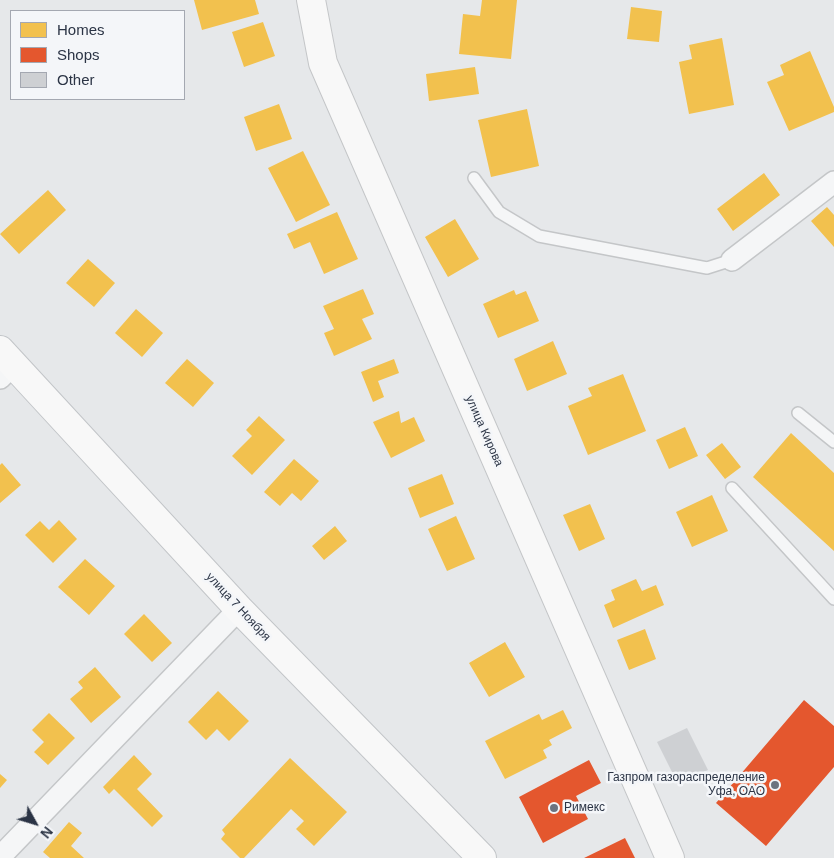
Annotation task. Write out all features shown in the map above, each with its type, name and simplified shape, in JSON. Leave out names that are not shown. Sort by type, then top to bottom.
[{"type":"street","name":"улица Кирова","points":[[311,0],[323,63],[670,858]]},
{"type":"street","points":[[732,260],[834,182]]},
{"type":"street","name":"улица 7 Ноября","points":[[5,364],[239,610],[482,858]]},
{"type":"street","points":[[0,857],[239,610]]},
{"type":"lane","points":[[474,178],[499,212],[539,236],[707,268],[732,260]]},
{"type":"lane","points":[[798,413],[834,442]]},
{"type":"lane","points":[[732,488],[834,599]]},
{"type":"building: Homes","points":[[194,0],[255,0],[259,14],[202,30]]},
{"type":"building: Homes","points":[[482,0],[517,0],[511,59],[459,54],[463,14],[480,16]]},
{"type":"building: Homes","points":[[631,7],[662,11],[659,42],[627,39]]},
{"type":"building: Homes","points":[[263,22],[275,56],[244,67],[232,32]]},
{"type":"building: Homes","points":[[722,38],[734,105],[689,114],[679,62],[692,59],[689,45]]},
{"type":"building: Homes","points":[[810,51],[834,107],[834,112],[789,131],[767,82],[784,75],[780,65]]},
{"type":"building: Homes","points":[[475,67],[479,94],[429,101],[426,74]]},
{"type":"building: Homes","points":[[279,104],[292,139],[256,151],[244,117]]},
{"type":"building: Homes","points":[[527,109],[539,166],[491,177],[478,120]]},
{"type":"building: Homes","points":[[303,151],[330,205],[296,222],[268,168]]},
{"type":"building: Homes","points":[[764,173],[780,195],[733,231],[717,209]]},
{"type":"building: Homes","points":[[48,190],[66,210],[19,254],[0,234]]},
{"type":"building: Homes","points":[[827,207],[834,215],[834,247],[811,221]]},
{"type":"building: Homes","points":[[337,212],[358,259],[324,274],[310,242],[294,249],[287,234]]},
{"type":"building: Homes","points":[[455,219],[479,259],[448,277],[425,237]]},
{"type":"building: Homes","points":[[88,259],[115,283],[94,307],[66,283]]},
{"type":"building: Homes","points":[[363,289],[374,314],[362,319],[372,339],[334,356],[324,333],[334,329],[323,306]]},
{"type":"building: Homes","points":[[514,290],[516,295],[526,291],[539,321],[498,338],[483,304]]},
{"type":"building: Homes","points":[[136,309],[163,333],[142,357],[115,333]]},
{"type":"building: Homes","points":[[553,341],[567,374],[527,391],[514,359]]},
{"type":"building: Homes","points":[[187,359],[214,383],[193,407],[165,383]]},
{"type":"building: Homes","points":[[394,359],[399,373],[378,381],[384,397],[373,402],[361,372]]},
{"type":"building: Homes","points":[[623,374],[646,431],[588,455],[568,406],[592,396],[588,388]]},
{"type":"building: Homes","points":[[399,411],[401,423],[414,417],[425,441],[391,458],[373,422]]},
{"type":"building: Homes","points":[[259,416],[285,440],[252,475],[232,456],[252,436],[246,430]]},
{"type":"building: Homes","points":[[685,427],[698,456],[669,469],[656,440]]},
{"type":"building: Homes","points":[[791,433],[834,473],[834,551],[753,477]]},
{"type":"building: Homes","points":[[722,443],[741,467],[725,479],[706,455]]},
{"type":"building: Homes","points":[[294,459],[319,481],[301,501],[292,493],[280,506],[264,492]]},
{"type":"building: Homes","points":[[2,463],[21,485],[0,503],[0,465]]},
{"type":"building: Homes","points":[[442,474],[454,504],[420,518],[408,488]]},
{"type":"building: Homes","points":[[712,495],[728,531],[692,547],[676,512]]},
{"type":"building: Homes","points":[[590,504],[605,539],[579,551],[563,515]]},
{"type":"building: Homes","points":[[456,516],[475,559],[447,571],[428,529]]},
{"type":"building: Homes","points":[[59,520],[77,539],[53,563],[25,535],[40,521],[49,530]]},
{"type":"building: Homes","points":[[335,526],[347,541],[324,560],[312,546]]},
{"type":"building: Homes","points":[[85,559],[115,586],[89,615],[58,587]]},
{"type":"building: Homes","points":[[636,579],[642,591],[656,585],[664,605],[613,628],[604,605],[615,600],[611,590]]},
{"type":"building: Homes","points":[[144,614],[172,643],[152,662],[124,634]]},
{"type":"building: Homes","points":[[645,629],[656,659],[629,670],[617,640]]},
{"type":"building: Homes","points":[[505,642],[525,677],[489,697],[469,663]]},
{"type":"building: Homes","points":[[95,667],[121,697],[91,723],[70,699],[83,688],[78,682]]},
{"type":"building: Homes","points":[[218,691],[249,721],[229,741],[217,729],[206,740],[188,722]]},
{"type":"building: Homes","points":[[563,710],[572,728],[549,740],[552,745],[543,750],[547,758],[505,779],[485,741],[539,714],[542,720]]},
{"type":"building: Homes","points":[[49,713],[75,738],[48,765],[34,752],[44,742],[32,730]]},
{"type":"building: Homes","points":[[134,755],[152,774],[137,789],[163,816],[152,827],[114,789],[109,794],[103,787]]},
{"type":"building: Homes","points":[[290,758],[347,812],[314,846],[296,829],[304,821],[291,809],[244,858],[240,858],[221,839],[225,834],[222,830]]},
{"type":"building: Homes","points":[[0,774],[7,780],[0,788]]},
{"type":"building: Homes","points":[[69,822],[82,833],[71,846],[84,858],[50,858],[43,852]]},
{"type":"building: Shops","name":"Газпром газораспределение Уфа, ОАО","points":[[804,700],[834,726],[834,767],[766,846],[716,803]]},
{"type":"building: Shops","name":"Римекс","points":[[589,760],[601,783],[576,796],[588,819],[543,843],[519,797]]},
{"type":"building: Shops","points":[[625,838],[635,858],[584,858]]},
{"type":"building: Other","points":[[687,728],[708,770],[678,784],[657,742]]},
{"type":"place","name":"Газпром газораспределение Уфа, ОАО","points":[[775,785]]},
{"type":"place","name":"Римекс","points":[[554,808]]}]
